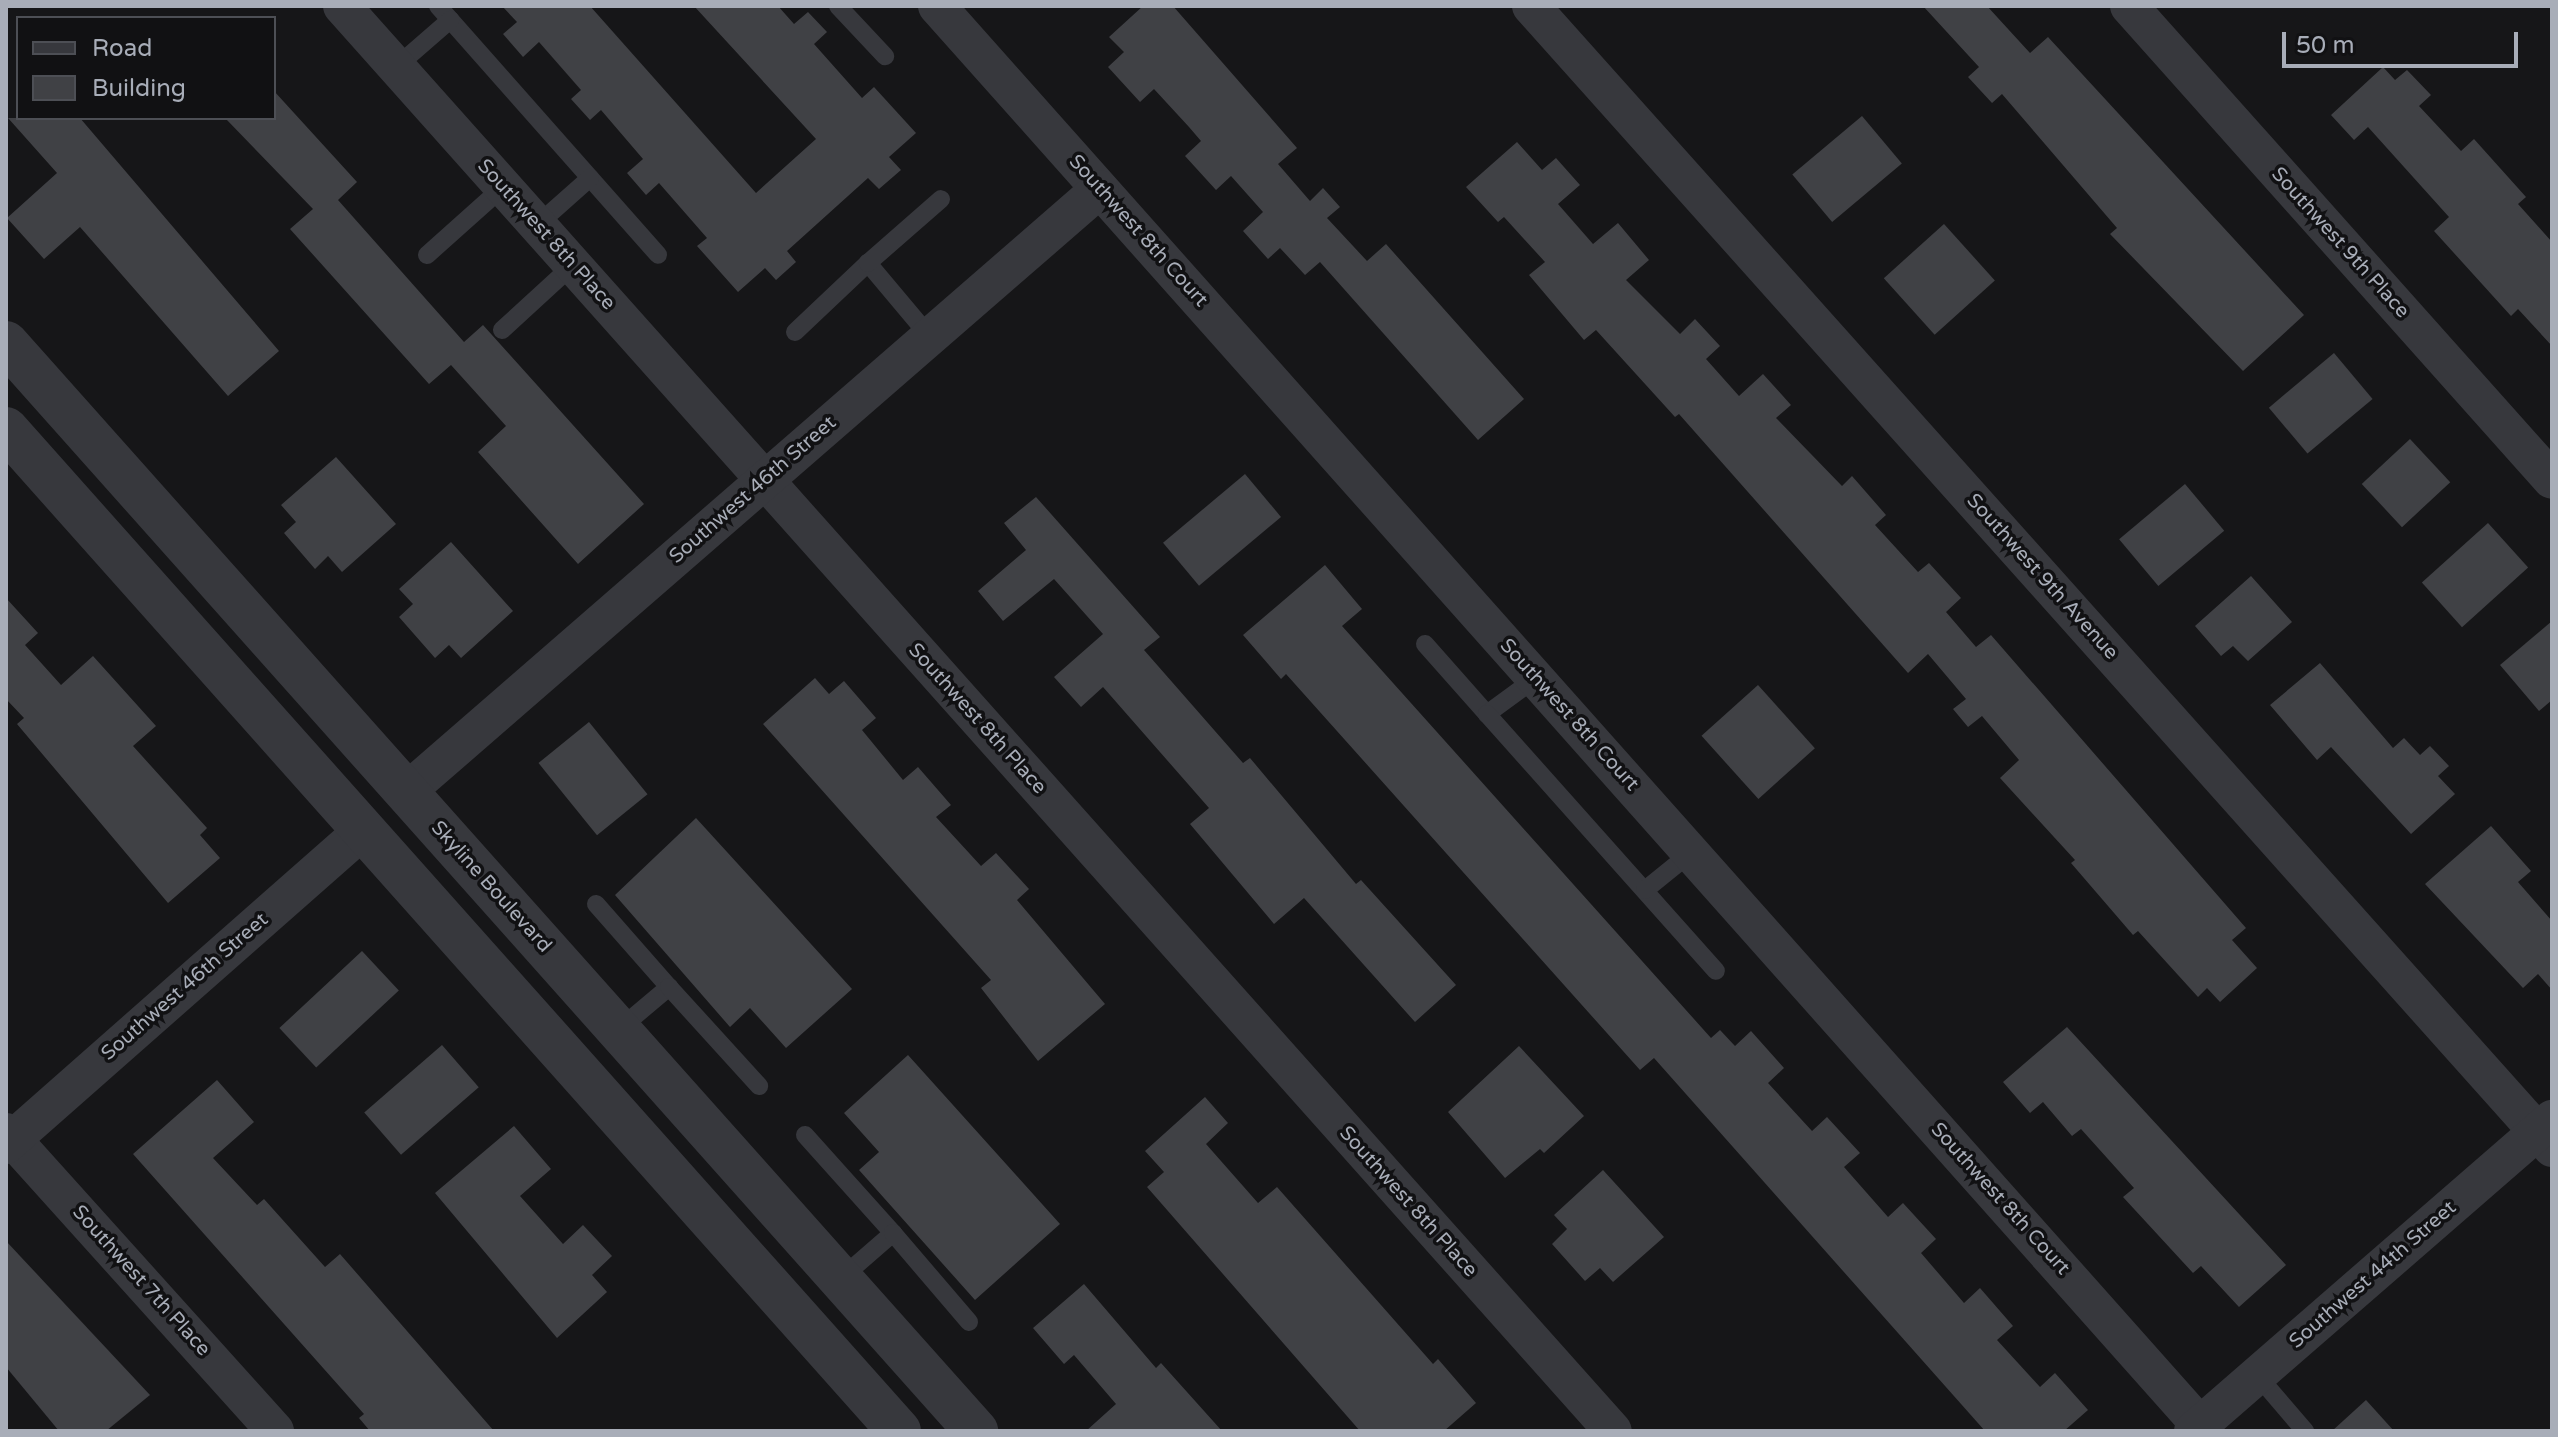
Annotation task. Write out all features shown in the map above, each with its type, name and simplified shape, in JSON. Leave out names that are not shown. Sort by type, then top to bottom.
[{"type":"street","name":"Southwest 8th Place","points":[[342,6],[1613,1431]]},
{"type":"street","name":"Southwest 8th Court","points":[[937,6],[1692,852],[2197,1428]]},
{"type":"street","name":"Southwest 9th Avenue","points":[[1531,6],[2547,1133]]},
{"type":"street","name":"Southwest 9th Place","points":[[2129,6],[2552,480]]},
{"type":"street","name":"Southwest 46th Street","points":[[406,792],[1100,189]]},
{"type":"street","name":"Skyline Boulevard","points":[[6,343],[976,1431]]},
{"type":"street","points":[[6,429],[899,1431]]},
{"type":"street","points":[[364,829],[406,792]]},
{"type":"street","name":"Southwest 46th Street","points":[[8,1139],[364,829]]},
{"type":"street","name":"Southwest 44th Street","points":[[2197,1428],[2547,1133]]},
{"type":"street","name":"Southwest 7th Place","points":[[8,1139],[275,1431]]},
{"type":"lane","points":[[838,6],[885,56]]},
{"type":"lane","points":[[396,67],[444,13],[658,255]]},
{"type":"lane","points":[[537,225],[590,178]]},
{"type":"lane","points":[[427,255],[503,187]]},
{"type":"lane","points":[[795,332],[941,199]]},
{"type":"lane","points":[[868,263],[930,337]]},
{"type":"lane","points":[[502,330],[573,265]]},
{"type":"lane","points":[[1425,644],[1716,971]]},
{"type":"lane","points":[[1487,714],[1536,678]]},
{"type":"lane","points":[[1645,890],[1692,852]]},
{"type":"lane","points":[[596,904],[759,1086]]},
{"type":"lane","points":[[618,1030],[669,987]]},
{"type":"lane","points":[[805,1135],[969,1322]]},
{"type":"lane","points":[[840,1279],[893,1233]]},
{"type":"lane","points":[[2257,1375],[2305,1431]]},
{"type":"building","points":[[502,6],[590,6],[756,193],[816,139],[694,6],[778,6],[794,24],[808,12],[827,32],[814,44],[862,98],[874,87],[916,133],[889,157],[901,170],[879,189],[868,178],[787,251],[796,262],[776,280],[765,268],[738,292],[697,246],[707,238],[659,183],[646,195],[627,173],[643,159],[601,110],[590,120],[571,99],[581,90],[539,42],[523,57],[503,34],[517,22]]},
{"type":"building","points":[[1143,6],[1173,6],[1297,148],[1278,164],[1310,201],[1323,188],[1340,207],[1327,218],[1367,261],[1386,244],[1524,399],[1478,440],[1320,262],[1305,275],[1280,248],[1268,259],[1243,231],[1263,212],[1231,176],[1216,190],[1185,156],[1201,141],[1189,127],[1154,89],[1140,102],[1108,67],[1124,52],[1109,37]]},
{"type":"building","points":[[1923,6],[1987,6],[2030,53],[2048,37],[2304,315],[2243,371],[2110,234],[2117,228],[2002,94],[1992,103],[1968,77],[1979,67]]},
{"type":"building","points":[[2383,67],[2395,80],[2407,70],[2431,95],[2419,106],[2461,151],[2474,139],[2526,197],[2518,204],[2552,242],[2552,346],[2518,309],[2511,316],[2434,231],[2449,217],[2368,127],[2354,140],[2331,115]]},
{"type":"building","points":[[276,93],[357,182],[338,200],[464,342],[483,325],[644,504],[578,564],[478,452],[506,426],[451,365],[429,384],[290,229],[313,209],[227,120],[276,120]]},
{"type":"building","points":[[1862,116],[1902,163],[1832,222],[1792,174]]},
{"type":"building","points":[[8,118],[82,120],[279,351],[228,396],[80,227],[44,259],[7,218],[57,173]]},
{"type":"building","points":[[1517,142],[1542,170],[1556,158],[1580,185],[1558,204],[1593,244],[1618,223],[1649,260],[1626,280],[1680,334],[1695,319],[1720,346],[1706,359],[1739,396],[1763,374],[1791,405],[1776,418],[1842,486],[1852,476],[1886,515],[1875,525],[1918,572],[1929,563],[1961,598],[1946,612],[1976,647],[1991,635],[2246,928],[2232,940],[2257,968],[2220,1002],[2207,988],[2198,997],[2138,931],[2133,935],[2071,863],[2075,860],[2000,778],[2019,760],[1982,716],[1968,727],[1953,709],[1966,699],[1928,654],[1908,673],[1679,414],[1675,417],[1596,330],[1584,340],[1529,275],[1545,262],[1504,217],[1498,222],[1466,187]]},
{"type":"building","points":[[1944,224],[1995,280],[1935,335],[1884,278]]},
{"type":"building","points":[[2334,353],[2373,399],[2307,454],[2269,408]]},
{"type":"building","points":[[2410,439],[2450,482],[2402,527],[2362,484]]},
{"type":"building","points":[[336,457],[396,524],[342,572],[328,556],[315,569],[284,533],[296,522],[281,505]]},
{"type":"building","points":[[1245,474],[1281,517],[1199,586],[1163,543]]},
{"type":"building","points":[[2185,484],[2224,531],[2158,586],[2119,539]]},
{"type":"building","points":[[1036,497],[1160,637],[1144,650],[1243,763],[1250,758],[1356,884],[1361,880],[1456,985],[1415,1022],[1304,898],[1274,924],[1190,824],[1209,808],[1103,687],[1081,707],[1054,677],[1103,634],[1054,579],[1003,621],[978,591],[1026,550],[1004,523]]},
{"type":"building","points":[[2488,523],[2528,568],[2462,627],[2422,583]]},
{"type":"building","points":[[451,542],[513,611],[461,658],[449,645],[435,658],[399,617],[413,604],[399,589]]},
{"type":"building","points":[[1325,565],[1362,609],[1342,626],[1711,1038],[1720,1030],[1735,1046],[1751,1031],[1784,1068],[1768,1083],[1812,1131],[1827,1117],[1860,1153],[1844,1167],[1888,1217],[1903,1203],[1936,1239],[1921,1253],[1964,1303],[1980,1288],[2013,1326],[1997,1340],[2040,1387],[2055,1373],[2088,1410],[2064,1431],[1985,1431],[1654,1058],[1640,1070],[1286,674],[1281,679],[1243,635]]},
{"type":"building","points":[[2251,576],[2292,622],[2248,661],[2233,646],[2221,656],[2195,626]]},
{"type":"building","points":[[6,598],[38,633],[25,645],[61,685],[93,656],[156,726],[133,746],[207,828],[200,835],[220,858],[168,903],[17,724],[24,718],[6,699]]},
{"type":"building","points":[[2552,621],[2552,700],[2539,711],[2500,665]]},
{"type":"building","points":[[2320,663],[2393,748],[2404,738],[2420,755],[2430,746],[2449,766],[2438,776],[2455,794],[2411,834],[2331,747],[2317,760],[2270,705]]},
{"type":"building","points":[[815,678],[829,694],[844,681],[876,718],[862,730],[903,780],[918,767],[951,805],[936,817],[981,866],[996,853],[1029,889],[1017,900],[1105,1004],[1038,1061],[981,988],[991,980],[763,724]]},
{"type":"building","points":[[1758,685],[1815,748],[1758,799],[1702,736]]},
{"type":"building","points":[[589,722],[648,794],[597,835],[538,763]]},
{"type":"building","points":[[696,818],[852,989],[786,1048],[750,1008],[730,1027],[615,895]]},
{"type":"building","points":[[2491,826],[2531,871],[2518,882],[2552,921],[2552,990],[2538,974],[2523,988],[2425,884]]},
{"type":"building","points":[[362,951],[399,990],[316,1068],[279,1028]]},
{"type":"building","points":[[2067,1027],[2286,1265],[2239,1307],[2201,1266],[2193,1273],[2123,1197],[2134,1188],[2081,1129],[2072,1136],[2043,1102],[2030,1113],[2003,1082]]},
{"type":"building","points":[[442,1045],[479,1087],[401,1155],[364,1113]]},
{"type":"building","points":[[1519,1046],[1584,1116],[1544,1153],[1540,1149],[1505,1178],[1448,1112]]},
{"type":"building","points":[[908,1055],[1060,1224],[975,1300],[859,1170],[879,1152],[844,1113]]},
{"type":"building","points":[[217,1080],[254,1122],[213,1158],[257,1205],[264,1199],[325,1267],[340,1254],[494,1431],[370,1431],[359,1418],[364,1414],[133,1154]]},
{"type":"building","points":[[1205,1097],[1228,1123],[1206,1144],[1258,1203],[1277,1187],[1433,1364],[1438,1359],[1476,1403],[1444,1431],[1360,1431],[1147,1187],[1164,1172],[1145,1151]]},
{"type":"building","points":[[514,1126],[551,1169],[520,1196],[563,1244],[583,1225],[612,1256],[592,1275],[607,1292],[557,1338],[435,1193]]},
{"type":"building","points":[[1603,1170],[1664,1237],[1613,1282],[1600,1268],[1585,1281],[1552,1244],[1567,1229],[1554,1215]]},
{"type":"building","points":[[6,1241],[150,1395],[106,1431],[59,1431],[6,1367]]},
{"type":"building","points":[[1084,1284],[1156,1368],[1161,1363],[1222,1431],[1086,1431],[1116,1404],[1074,1355],[1064,1364],[1033,1328]]},
{"type":"building","points":[[2366,1400],[2394,1431],[2332,1431]]}]
